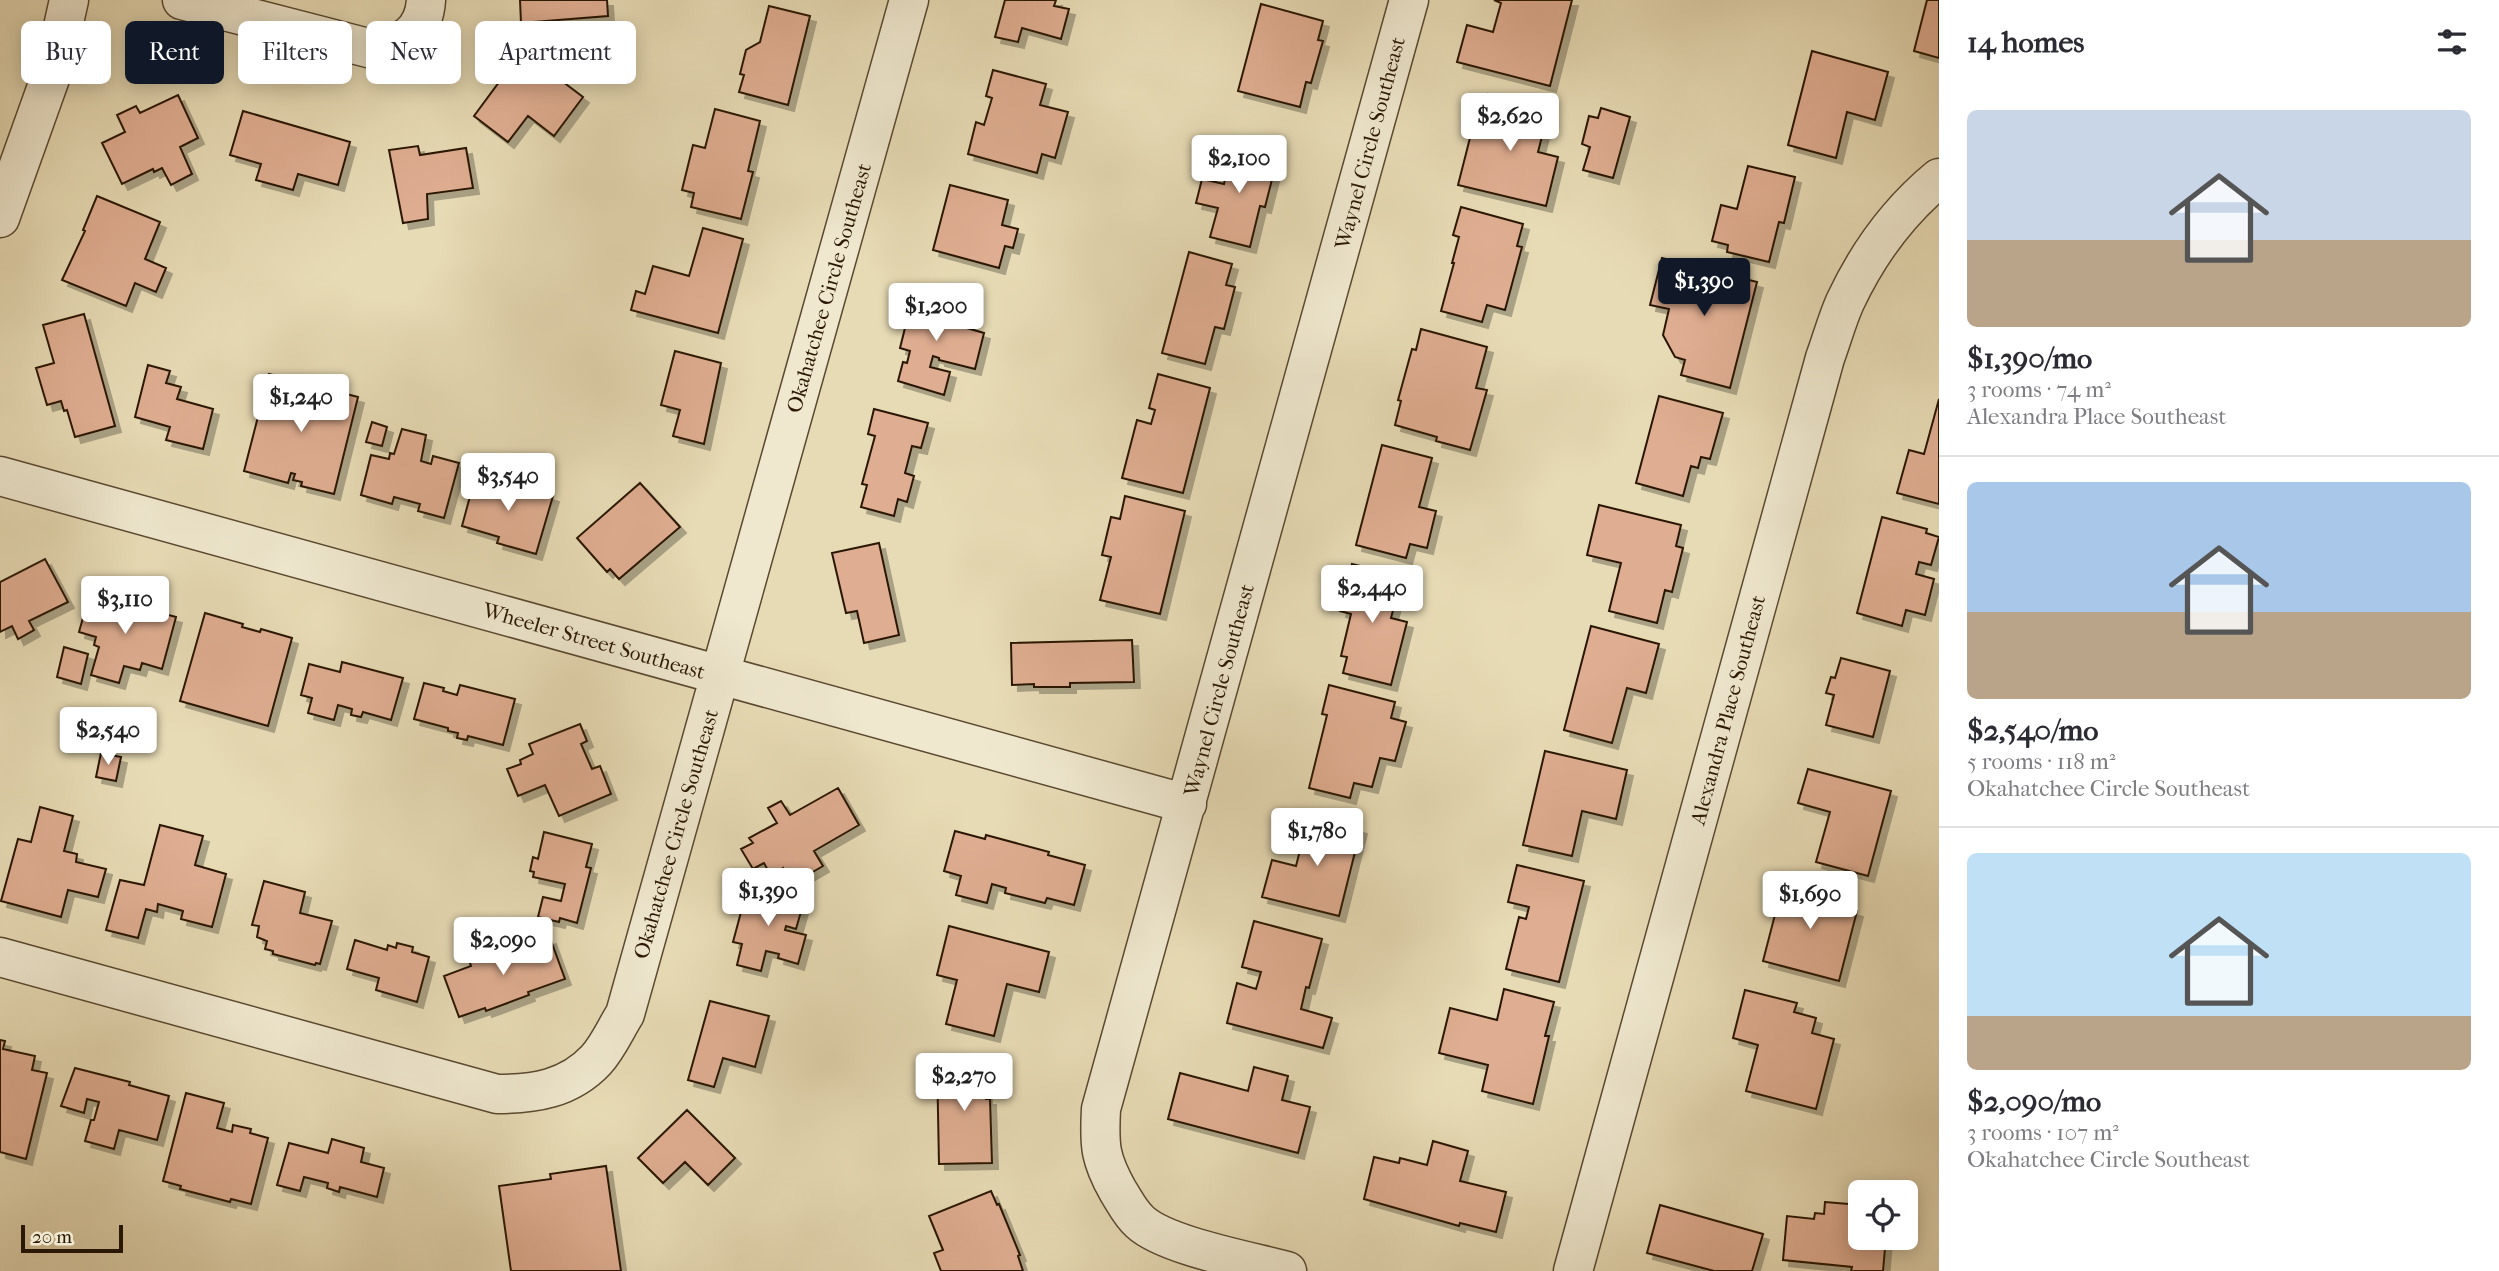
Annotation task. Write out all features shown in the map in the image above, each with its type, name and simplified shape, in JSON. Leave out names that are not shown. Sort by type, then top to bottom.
[{"type":"street","points":[[0,218],[54,67],[69,0]]},
{"type":"street","points":[[182,0],[372,49],[393,46],[412,35],[425,13],[426,0]]},
{"type":"street","name":"Okahatchee Circle Southeast","points":[[0,957],[497,1094],[530,1094],[552,1088],[573,1078],[597,1060],[625,1014],[909,0]]},
{"type":"street","name":"Waynel Circle Southeast","points":[[1287,1271],[1165,1238],[1141,1223],[1129,1210],[1106,1170],[1099,1144],[1101,1109],[1409,0]]},
{"type":"street","name":"Alexandra Place Southeast","points":[[1573,1271],[1825,358],[1845,302],[1874,248],[1909,206],[1939,178]]},
{"type":"street","name":"Wheeler Street Southeast","points":[[0,476],[1187,804]]},
{"type":"building","points":[[520,0],[607,0],[608,16],[521,21]]},
{"type":"building","points":[[1005,0],[1056,0],[1054,6],[1069,9],[1061,39],[1022,28],[1018,42],[995,37]]},
{"type":"building","points":[[1494,0],[1572,0],[1550,86],[1457,62],[1467,25],[1493,32],[1501,3]]},
{"type":"building","points":[[1927,0],[1939,0],[1939,58],[1914,51]]},
{"type":"building","points":[[1261,4],[1323,21],[1318,40],[1323,41],[1311,83],[1306,82],[1300,107],[1238,91]]},
{"type":"building","points":[[769,6],[810,16],[788,105],[739,92],[744,75],[740,74],[746,50],[760,42]]},
{"type":"building","points":[[1812,51],[1888,72],[1875,120],[1847,112],[1836,158],[1788,145]]},
{"type":"building","points":[[993,70],[1046,84],[1040,105],[1068,112],[1055,158],[1042,154],[1037,173],[968,154],[976,122],[984,125],[992,98],[986,96]]},
{"type":"building","points":[[498,84],[566,84],[583,97],[554,136],[528,116],[508,142],[474,116]]},
{"type":"building","points":[[1488,94],[1549,109],[1538,152],[1558,157],[1546,206],[1458,185],[1472,130],[1478,132]]},
{"type":"building","points":[[178,95],[198,138],[180,147],[192,174],[171,185],[162,168],[154,172],[153,169],[122,184],[102,143],[125,132],[117,115],[136,106],[140,113]]},
{"type":"building","points":[[1601,108],[1630,117],[1613,178],[1583,170],[1590,147],[1582,144],[1589,116],[1598,118]]},
{"type":"building","points":[[715,109],[760,121],[748,171],[753,172],[741,219],[691,207],[694,193],[682,190],[693,145],[705,148]]},
{"type":"building","points":[[243,111],[350,142],[338,185],[298,174],[293,190],[256,180],[261,164],[230,155]]},
{"type":"building","points":[[1233,145],[1278,156],[1265,207],[1260,206],[1250,247],[1210,237],[1218,208],[1196,203],[1202,179],[1224,184]]},
{"type":"building","points":[[418,146],[420,155],[466,148],[473,188],[427,194],[428,219],[403,223],[389,150]]},
{"type":"building","points":[[1748,166],[1795,177],[1784,223],[1779,222],[1769,262],[1727,252],[1728,245],[1712,241],[1721,205],[1737,209]]},
{"type":"building","points":[[950,185],[1008,200],[1002,225],[1018,229],[1013,248],[1005,246],[999,268],[933,250]]},
{"type":"building","points":[[97,196],[160,222],[145,259],[166,268],[156,292],[135,283],[126,306],[62,280],[85,231],[83,230]]},
{"type":"building","points":[[1461,207],[1523,224],[1517,246],[1522,247],[1505,310],[1487,305],[1482,322],[1441,311],[1459,237],[1453,235]]},
{"type":"building","points":[[703,228],[743,239],[718,333],[631,310],[636,291],[645,294],[653,266],[689,276]]},
{"type":"building","points":[[1189,252],[1232,264],[1226,285],[1235,287],[1224,329],[1215,327],[1205,364],[1162,353]]},
{"type":"building","points":[[1662,258],[1757,282],[1730,388],[1681,375],[1685,360],[1675,357],[1663,335],[1669,309],[1650,305]]},
{"type":"building","points":[[914,292],[958,303],[953,324],[984,333],[975,369],[933,356],[930,367],[950,372],[944,395],[898,381],[903,362],[907,363],[910,351],[900,348]]},
{"type":"building","points":[[84,314],[115,426],[75,437],[67,410],[64,411],[61,401],[47,405],[36,368],[54,363],[43,325]]},
{"type":"building","points":[[1421,329],[1487,347],[1476,388],[1487,390],[1470,450],[1436,441],[1437,437],[1395,425],[1401,401],[1398,400],[1412,349],[1416,350]]},
{"type":"building","points":[[675,351],[721,363],[704,444],[673,436],[680,410],[661,405]]},
{"type":"building","points":[[148,365],[170,371],[166,383],[181,387],[177,399],[213,409],[203,449],[166,440],[170,427],[135,417]]},
{"type":"building","points":[[269,374],[358,397],[334,494],[301,486],[302,482],[293,480],[295,474],[291,473],[288,483],[244,471]]},
{"type":"building","points":[[1158,374],[1210,388],[1183,493],[1122,478],[1137,420],[1151,424],[1155,410],[1149,408]]},
{"type":"building","points":[[1659,396],[1723,413],[1710,459],[1701,457],[1698,468],[1691,466],[1683,496],[1636,483]]},
{"type":"building","points":[[1939,399],[1939,504],[1897,493],[1909,450],[1924,454]]},
{"type":"building","points":[[874,409],[928,423],[921,448],[912,446],[905,473],[914,476],[907,502],[898,499],[894,516],[861,507],[867,485],[862,484],[875,436],[868,434]]},
{"type":"building","points":[[372,422],[387,427],[382,446],[366,442]]},
{"type":"building","points":[[402,429],[426,435],[421,461],[431,464],[433,456],[459,463],[444,518],[418,511],[420,504],[394,497],[392,504],[361,495],[371,455],[389,459],[390,453],[394,454]]},
{"type":"building","points":[[1382,445],[1432,458],[1419,507],[1436,511],[1427,548],[1410,544],[1406,558],[1356,545]]},
{"type":"building","points":[[476,474],[553,496],[536,554],[497,543],[499,537],[462,526]]},
{"type":"building","points":[[640,483],[680,527],[619,579],[610,569],[607,572],[577,538]]},
{"type":"building","points":[[1125,496],[1185,511],[1160,614],[1100,600],[1111,557],[1102,555],[1111,517],[1120,519]]},
{"type":"building","points":[[1599,505],[1681,525],[1676,546],[1683,548],[1672,592],[1665,590],[1657,623],[1609,611],[1621,563],[1587,555]]},
{"type":"building","points":[[1882,517],[1927,529],[1926,533],[1939,537],[1931,565],[1919,562],[1916,574],[1934,579],[1925,615],[1906,610],[1902,626],[1857,613]]},
{"type":"building","points":[[879,543],[899,635],[864,643],[857,611],[846,613],[832,553]]},
{"type":"building","points":[[45,559],[68,602],[29,621],[34,630],[18,639],[12,626],[0,632],[0,582]]},
{"type":"building","points":[[1352,564],[1402,576],[1391,618],[1407,622],[1391,685],[1343,673],[1347,657],[1341,656],[1351,614],[1340,611]]},
{"type":"building","points":[[91,589],[127,599],[124,608],[149,614],[150,610],[176,617],[162,669],[142,663],[140,670],[124,666],[119,683],[91,675],[99,647],[94,645],[96,637],[79,632]]},
{"type":"building","points":[[205,613],[243,624],[242,627],[260,632],[261,629],[292,638],[268,726],[180,701]]},
{"type":"building","points":[[1591,626],[1659,644],[1646,693],[1627,688],[1612,743],[1564,730]]},
{"type":"building","points":[[1132,640],[1134,682],[1070,683],[1070,687],[1012,685],[1011,643]]},
{"type":"building","points":[[64,647],[88,654],[81,684],[57,677]]},
{"type":"building","points":[[1841,658],[1890,671],[1873,737],[1826,725],[1834,695],[1826,693],[1831,677],[1835,678]]},
{"type":"building","points":[[342,662],[403,678],[391,720],[363,712],[361,717],[351,715],[352,709],[338,705],[334,720],[308,713],[312,698],[301,695],[309,664],[340,672]]},
{"type":"building","points":[[424,683],[444,688],[443,691],[457,695],[460,685],[515,699],[503,745],[468,736],[467,740],[457,738],[458,733],[448,731],[448,728],[414,719]]},
{"type":"building","points":[[1329,685],[1395,702],[1391,718],[1406,722],[1395,761],[1380,758],[1372,787],[1354,783],[1350,798],[1309,788],[1327,715],[1322,714]]},
{"type":"building","points":[[580,724],[587,741],[581,744],[592,769],[600,766],[611,794],[559,816],[545,785],[518,796],[507,769],[521,764],[520,760],[533,754],[529,744]]},
{"type":"building","points":[[1545,751],[1627,770],[1616,819],[1582,811],[1572,856],[1523,845]]},
{"type":"building","points":[[101,753],[121,757],[116,781],[96,777]]},
{"type":"building","points":[[1808,769],[1891,791],[1868,876],[1816,862],[1830,812],[1798,803]]},
{"type":"building","points":[[838,788],[859,825],[814,851],[823,866],[792,884],[783,868],[771,876],[764,863],[753,869],[741,849],[753,843],[749,838],[777,823],[768,808],[781,801],[790,815]]},
{"type":"building","points":[[40,807],[73,816],[64,851],[77,854],[76,862],[106,869],[98,897],[68,890],[61,917],[1,901],[18,839],[31,842]]},
{"type":"building","points":[[1309,815],[1361,828],[1339,916],[1262,897],[1272,860],[1296,866]]},
{"type":"building","points":[[160,825],[203,836],[195,865],[226,874],[212,927],[181,919],[183,911],[158,904],[157,912],[146,909],[138,938],[106,930],[120,880],[144,885]]},
{"type":"building","points":[[955,831],[985,839],[986,835],[1085,865],[1074,905],[1047,898],[1045,903],[1005,893],[1006,888],[992,884],[987,903],[956,895],[961,876],[944,871]]},
{"type":"building","points":[[544,832],[592,844],[586,867],[591,868],[577,923],[560,918],[559,922],[538,917],[543,897],[561,901],[565,884],[533,877],[534,872],[530,871],[533,857],[538,859]]},
{"type":"building","points":[[1517,865],[1584,881],[1559,982],[1506,969],[1519,917],[1526,919],[1529,907],[1508,902]]},
{"type":"building","points":[[1785,876],[1832,889],[1828,904],[1857,911],[1839,981],[1763,961]]},
{"type":"building","points":[[264,881],[305,892],[300,913],[332,921],[320,964],[273,954],[273,951],[265,949],[267,941],[257,937],[259,926],[252,925]]},
{"type":"building","points":[[748,886],[804,901],[796,929],[786,926],[785,930],[806,935],[798,964],[778,958],[779,954],[766,951],[761,971],[737,965],[742,944],[733,942]]},
{"type":"building","points":[[1254,921],[1322,939],[1301,1009],[1332,1018],[1323,1048],[1227,1023],[1237,983],[1256,989],[1261,972],[1242,967]]},
{"type":"building","points":[[949,926],[1049,952],[1039,992],[1007,984],[994,1036],[946,1024],[957,980],[937,975]]},
{"type":"building","points":[[550,938],[565,979],[486,1011],[485,1008],[459,1017],[444,976],[471,966],[467,955],[494,944],[499,957]]},
{"type":"building","points":[[355,940],[387,950],[388,945],[396,948],[397,943],[413,947],[412,952],[429,957],[417,1002],[376,990],[379,978],[347,969]]},
{"type":"building","points":[[1504,989],[1554,1002],[1533,1104],[1482,1091],[1488,1065],[1439,1053],[1450,1008],[1497,1020]]},
{"type":"building","points":[[1745,990],[1797,1003],[1794,1012],[1816,1018],[1812,1033],[1834,1039],[1816,1109],[1746,1091],[1758,1045],[1733,1038]]},
{"type":"building","points":[[710,1001],[769,1016],[755,1067],[723,1058],[714,1087],[688,1080]]},
{"type":"building","points":[[0,1040],[5,1041],[3,1049],[35,1056],[32,1070],[47,1073],[26,1159],[0,1152]]},
{"type":"building","points":[[937,1061],[985,1061],[986,1099],[990,1099],[992,1163],[939,1164]]},
{"type":"building","points":[[1254,1067],[1288,1076],[1282,1100],[1310,1107],[1298,1153],[1168,1119],[1180,1073],[1248,1091]]},
{"type":"building","points":[[75,1068],[130,1082],[129,1085],[169,1096],[157,1140],[119,1130],[114,1149],[85,1141],[99,1102],[87,1099],[84,1113],[61,1106]]},
{"type":"building","points":[[186,1093],[224,1103],[217,1128],[232,1132],[233,1125],[251,1129],[250,1133],[268,1138],[251,1204],[231,1199],[230,1202],[180,1189],[181,1186],[163,1181]]},
{"type":"building","points":[[687,1110],[735,1158],[708,1185],[685,1162],[663,1183],[638,1158]]},
{"type":"building","points":[[332,1139],[364,1148],[361,1162],[384,1168],[377,1197],[340,1187],[339,1192],[327,1188],[328,1183],[304,1177],[300,1191],[277,1185],[289,1143],[328,1153]]},
{"type":"building","points":[[1433,1141],[1468,1151],[1460,1181],[1506,1192],[1496,1232],[1460,1223],[1459,1226],[1364,1199],[1374,1157],[1399,1163],[1400,1158],[1427,1165]]},
{"type":"building","points":[[606,1166],[621,1271],[511,1271],[499,1186],[551,1179],[550,1174]]},
{"type":"building","points":[[991,1191],[1020,1255],[1018,1256],[1023,1271],[941,1271],[934,1253],[943,1250],[929,1216]]},
{"type":"building","points":[[1825,1202],[1848,1204],[1848,1250],[1885,1250],[1883,1271],[1851,1271],[1852,1267],[1783,1260],[1787,1216],[1814,1219],[1815,1213],[1824,1214]]},
{"type":"building","points":[[1660,1205],[1763,1234],[1752,1271],[1714,1271],[1647,1253]]}]
